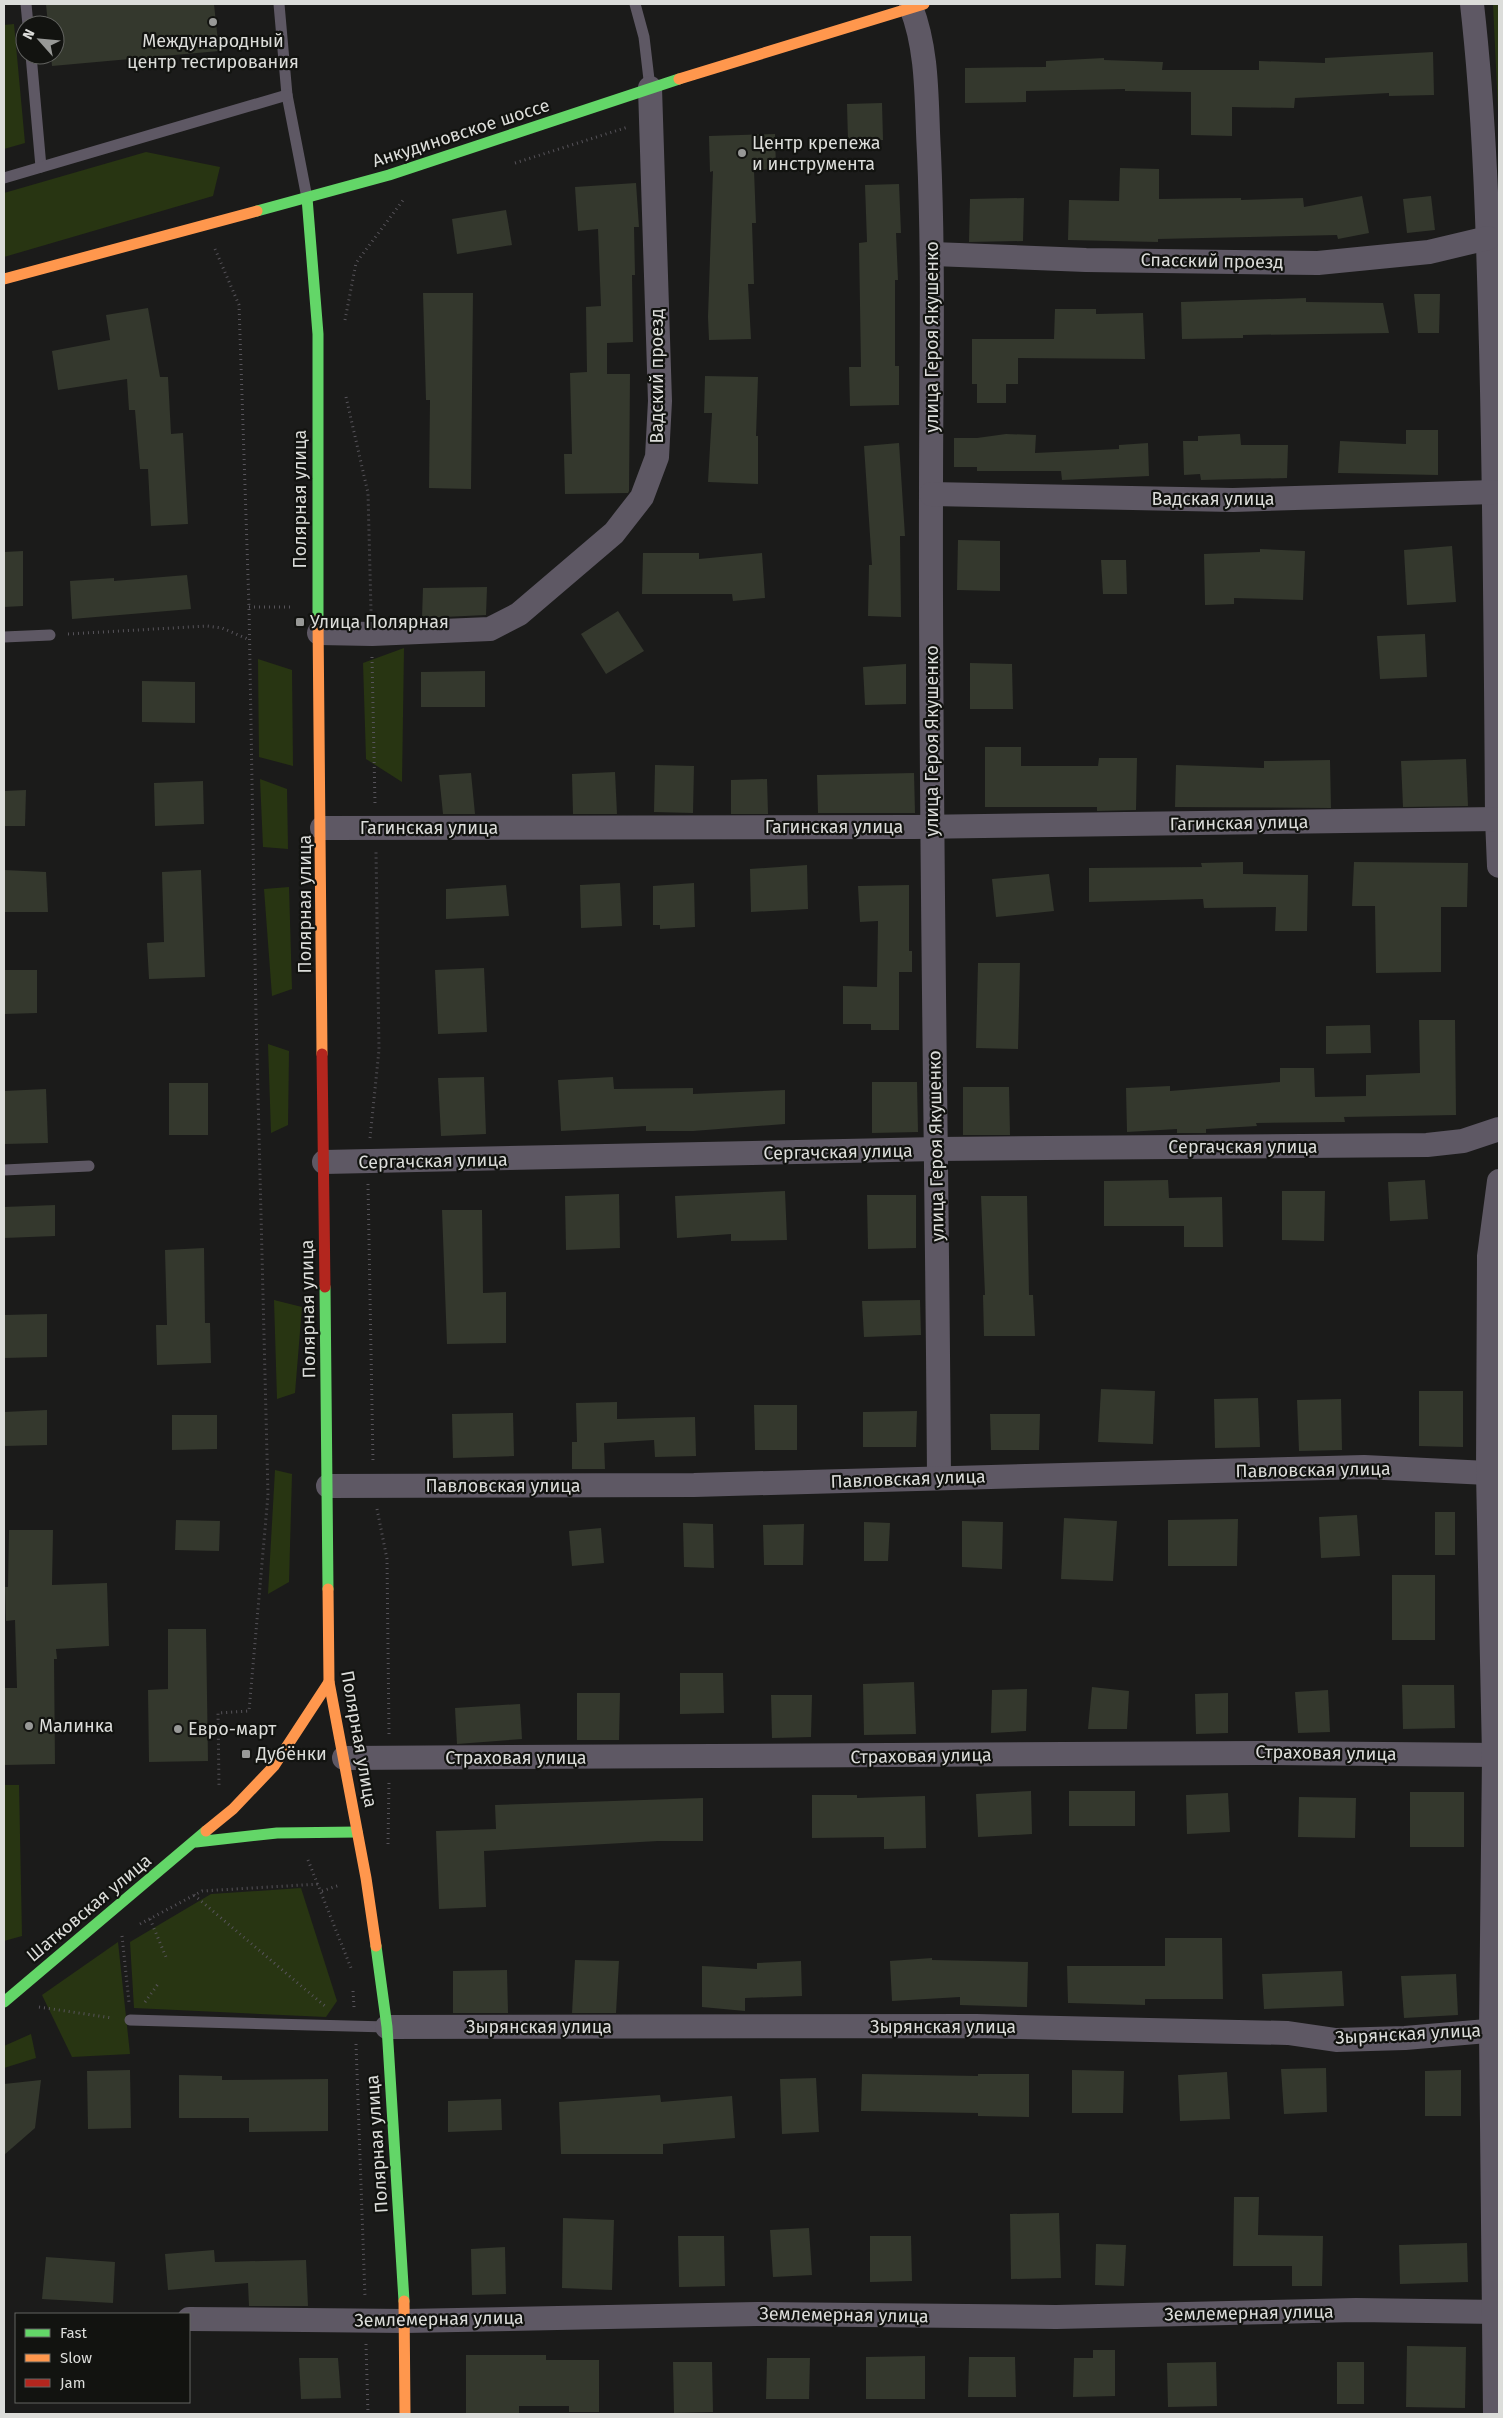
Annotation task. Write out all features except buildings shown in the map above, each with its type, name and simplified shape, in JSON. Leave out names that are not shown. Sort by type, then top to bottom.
[{"type":"main road","name":"Анкудиновское шоссе","points":[[4,279],[389,175],[650,88],[917,6]]},
{"type":"main road","name":"Полярная улица","points":[[307,198],[318,334],[329,1682],[357,1832],[387,2027],[405,2321],[405,2414]]},
{"type":"main road","name":"Шатковская улица","points":[[4,2002],[233,1809],[274,1766],[329,1682]]},
{"type":"main road","points":[[196,1842],[277,1833],[357,1832]]},
{"type":"street","points":[[1472,4],[1480,79],[1488,238],[1494,492],[1499,866]]},
{"type":"street","name":"улица Героя Якушенко","points":[[917,6],[917,23],[924,61],[933,254],[931,494],[932,827],[937,1150],[939,1478]]},
{"type":"street","name":"Вадский проезд","points":[[319,634],[372,634],[490,629],[519,614],[614,533],[642,497],[657,457],[660,402],[650,88]]},
{"type":"street","name":"Спасский проезд","points":[[933,254],[1086,260],[1318,263],[1429,252],[1488,238]]},
{"type":"street","name":"Вадская улица","points":[[931,494],[1233,500],[1494,492]]},
{"type":"street","name":"Гагинская улица","points":[[322,828],[932,827],[1497,819]]},
{"type":"street","name":"Сергачская улица","points":[[324,1162],[937,1150],[1427,1146],[1463,1141],[1499,1129]]},
{"type":"street","points":[[1495,2414],[1497,2312],[1495,2030],[1497,1755],[1488,1473],[1489,1256],[1499,1180]]},
{"type":"street","name":"Павловская улица","points":[[328,1486],[694,1485],[1364,1467],[1488,1473]]},
{"type":"street","name":"Страховая улица","points":[[344,1758],[1258,1752],[1497,1755]]},
{"type":"street","name":"Зырянская улица","points":[[387,2027],[976,2026],[1288,2033],[1336,2040],[1405,2038],[1495,2030]]},
{"type":"street","name":"Землемерная улица","points":[[190,2320],[405,2321],[758,2314],[1056,2317],[1356,2310],[1497,2312]]},
{"type":"lane","points":[[278,4],[287,95],[307,198]]},
{"type":"lane","points":[[635,4],[644,37],[650,88]]},
{"type":"lane","points":[[32,65],[41,167]]},
{"type":"lane","points":[[4,178],[287,95]]},
{"type":"lane","points":[[4,637],[50,635]]},
{"type":"lane","points":[[4,1170],[89,1166]]},
{"type":"lane","points":[[130,2020],[355,2028],[387,2027]]},
{"type":"path","points":[[514,164],[652,119]]},
{"type":"path","points":[[343,327],[356,263],[403,199],[412,196]]},
{"type":"path","points":[[213,244],[239,305],[250,640],[256,1015],[268,1495],[249,1711],[218,1713],[219,1787]]},
{"type":"path","points":[[345,394],[368,493],[379,1050],[368,1162],[373,1486],[387,1559],[390,1759],[388,1845]]},
{"type":"path","points":[[249,608],[300,606]]},
{"type":"path","points":[[50,635],[207,626],[222,628],[250,640]]},
{"type":"path","points":[[304,1858],[310,1861],[352,1972]]},
{"type":"path","points":[[136,1926],[202,1891],[319,1884]]},
{"type":"path","points":[[194,1895],[330,2011],[355,2028]]},
{"type":"path","points":[[150,1918],[166,1957]]},
{"type":"path","points":[[90,1930],[122,1934],[129,1930]]},
{"type":"path","points":[[33,2006],[130,2020],[122,1934]]},
{"type":"path","points":[[353,1982],[368,2414]]},
{"type":"green space","points":[[1493,4],[1499,4],[1499,132]]},
{"type":"green space","points":[[14,24],[15,65],[18,65],[25,143],[4,149],[4,25]]},
{"type":"green space","points":[[146,152],[220,167],[213,196],[4,257],[4,193]]},
{"type":"green space","points":[[404,648],[402,782],[366,759],[363,663]]},
{"type":"green space","points":[[258,659],[292,670],[293,766],[259,757]]},
{"type":"green space","points":[[260,779],[287,789],[288,849],[263,847]]},
{"type":"green space","points":[[289,887],[292,989],[272,996],[264,889]]},
{"type":"green space","points":[[268,1044],[289,1051],[288,1125],[271,1133]]},
{"type":"green space","points":[[274,1300],[302,1307],[295,1393],[277,1399]]},
{"type":"green space","points":[[275,1470],[292,1474],[289,1582],[268,1594]]},
{"type":"green space","points":[[4,1785],[19,1785],[22,1936],[4,1941]]},
{"type":"green space","points":[[301,1888],[337,2001],[326,2017],[134,2008],[130,1942],[211,1894]]},
{"type":"green space","points":[[118,1942],[130,2054],[72,2057],[42,1995]]},
{"type":"green space","points":[[31,2034],[36,2058],[4,2068],[4,2046]]},
{"type":"traffic: fast","points":[[257,211],[389,175],[679,79]]},
{"type":"traffic: fast","points":[[307,198],[318,334],[318,620]]},
{"type":"traffic: fast","points":[[325,1287],[328,1589]]},
{"type":"traffic: fast","points":[[4,2002],[206,1831]]},
{"type":"traffic: fast","points":[[196,1842],[277,1833],[357,1832]]},
{"type":"traffic: fast","points":[[376,1946],[387,2027],[404,2301]]},
{"type":"traffic: slow","points":[[679,79],[924,4]]},
{"type":"traffic: slow","points":[[4,279],[257,211]]},
{"type":"traffic: slow","points":[[318,620],[322,1054]]},
{"type":"traffic: slow","points":[[328,1589],[329,1682],[366,1878],[376,1946]]},
{"type":"traffic: slow","points":[[206,1831],[233,1809],[274,1766],[329,1682]]},
{"type":"traffic: slow","points":[[404,2301],[405,2414]]},
{"type":"traffic: jam","points":[[322,1054],[325,1287]]},
{"type":"place","name":"Международный центр тестирования","points":[[213,22]]},
{"type":"place","name":"Центр крепежа и инструмента","points":[[742,153]]},
{"type":"place","name":"Улица Полярная","points":[[300,622]]},
{"type":"place","name":"Малинка","points":[[29,1726]]},
{"type":"place","name":"Евро-март","points":[[178,1729]]},
{"type":"place","name":"Дубёнки","points":[[246,1754]]}]
